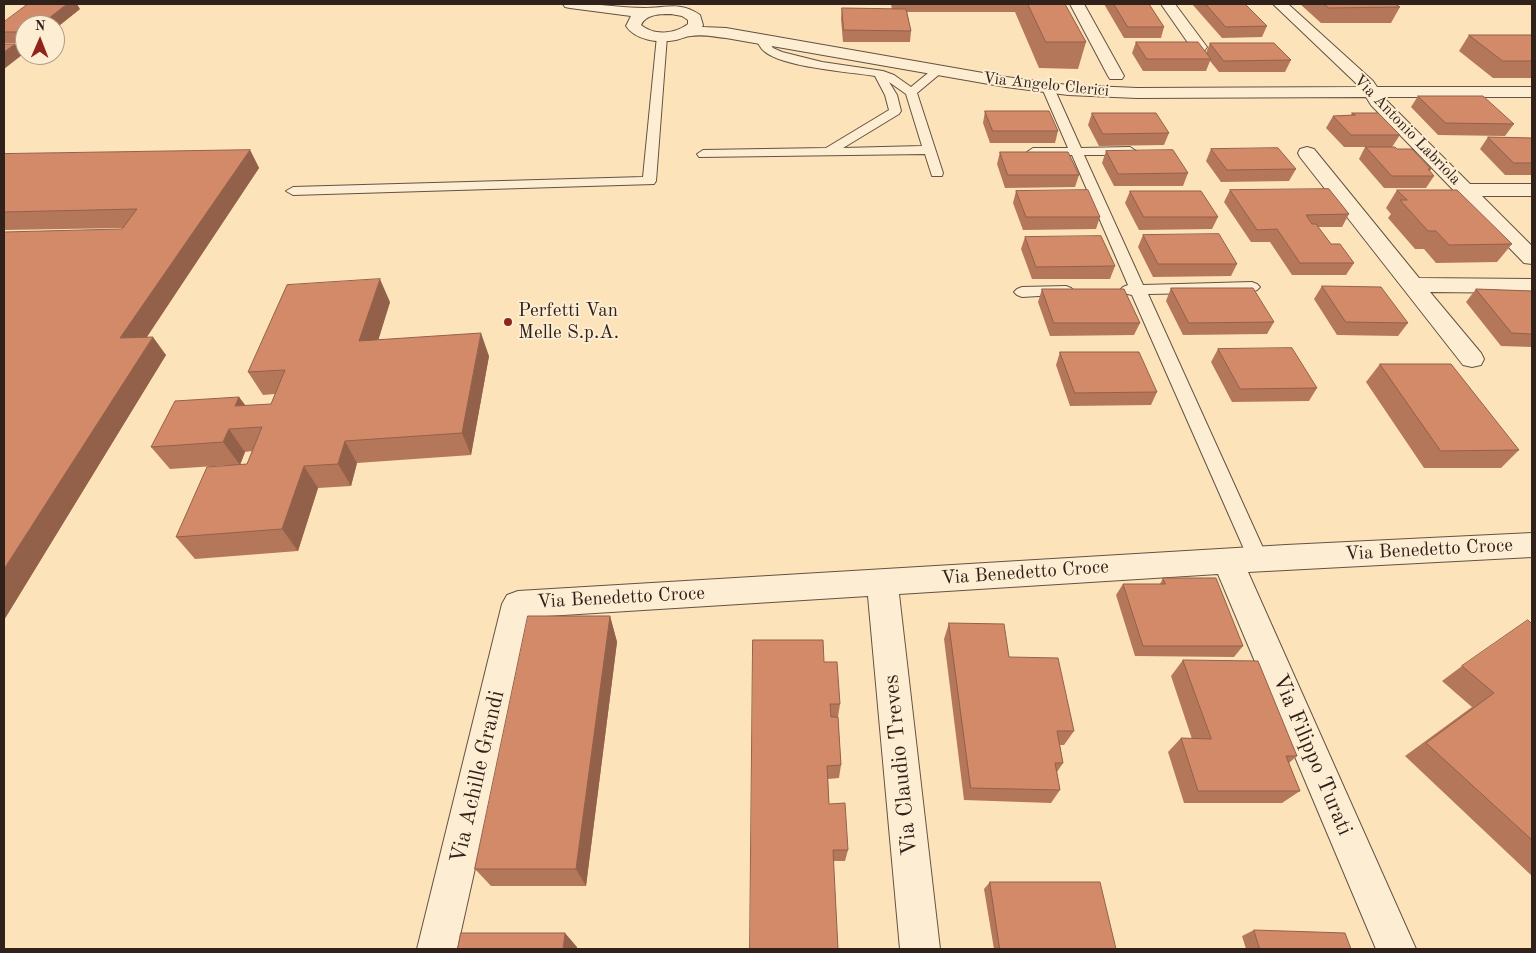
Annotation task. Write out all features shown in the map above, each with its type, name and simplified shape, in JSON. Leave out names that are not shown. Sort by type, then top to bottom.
[{"type":"street","points":[[570,4],[606,10],[647,13],[684,7],[692,15],[693,26],[662,36],[637,30],[634,26],[634,21]]},
{"type":"street","points":[[1076,4],[1116,76]]},
{"type":"street","points":[[1168,4],[1199,47]]},
{"type":"street","name":"Via Antonio Labriola","points":[[1280,4],[1366,85],[1370,92],[1532,258]]},
{"type":"street","points":[[606,10],[634,21]]},
{"type":"street","points":[[634,21],[647,13]]},
{"type":"street","name":"Via Angelo Clerici","points":[[693,26],[1048,88],[1137,93],[1532,92]]},
{"type":"street","points":[[1307,153],[1472,359]]},
{"type":"street","points":[[1465,190],[1532,190]]},
{"type":"street","points":[[1414,285],[1532,286]]},
{"type":"street","name":"Via Benedetto Croce","points":[[518,604],[1243,560],[1532,545]]},
{"type":"street","name":"Via Filippo Turati","points":[[1243,560],[1396,949]]},
{"type":"street","name":"Via Claudio Treves","points":[[882,582],[920,949]]},
{"type":"street","name":"Via Achille Grandi","points":[[437,949],[518,604]]},
{"type":"lane","points":[[293,191],[649,181],[662,36]]},
{"type":"lane","points":[[760,38],[767,48],[775,53],[793,58],[879,73],[890,77],[911,92],[938,173]]},
{"type":"lane","points":[[911,92],[937,70]]},
{"type":"lane","points":[[830,151],[895,110],[892,96],[879,73]]},
{"type":"lane","points":[[1048,88],[1138,290],[1243,560]]},
{"type":"lane","points":[[703,154],[930,150]]},
{"type":"lane","points":[[1023,152],[1140,151]]},
{"type":"lane","points":[[1109,290],[1252,288]]},
{"type":"lane","points":[[1022,292],[1080,291]]},
{"type":"building","points":[[28,4],[67,4],[53,15],[15,15],[15,32],[4,32],[4,22]]},
{"type":"building","points":[[1028,4],[1065,4],[1086,42],[1046,42]]},
{"type":"building","points":[[1114,4],[1149,4],[1164,27],[1128,27]]},
{"type":"building","points":[[1206,4],[1245,4],[1267,26],[1226,27]]},
{"type":"building","points":[[1324,4],[1395,4],[1400,7],[1329,8]]},
{"type":"building","points":[[842,8],[906,9],[911,31],[844,30]]},
{"type":"building","points":[[1469,35],[1532,35],[1532,61],[1503,61]]},
{"type":"building","points":[[1136,42],[1198,42],[1211,59],[1147,59]]},
{"type":"building","points":[[1210,43],[1274,43],[1291,60],[1224,61]]},
{"type":"building","points":[[4,44],[15,44],[4,52]]},
{"type":"building","points":[[1418,96],[1483,96],[1514,124],[1446,123]]},
{"type":"building","points":[[985,111],[1049,111],[1058,131],[993,131]]},
{"type":"building","points":[[1092,113],[1156,113],[1169,133],[1103,134]]},
{"type":"building","points":[[1352,113],[1378,113],[1400,135],[1351,135],[1333,116],[1355,115]]},
{"type":"building","points":[[1488,137],[1532,138],[1532,163],[1514,163]]},
{"type":"building","points":[[1366,147],[1412,149],[1431,169],[1428,169],[1434,176],[1392,176]]},
{"type":"building","points":[[1278,148],[1296,169],[1227,170],[1211,149]]},
{"type":"building","points":[[250,150],[120,338],[153,337],[4,569],[4,232],[122,229],[137,209],[4,212],[4,154]]},
{"type":"building","points":[[1173,150],[1188,173],[1118,174],[1106,151]]},
{"type":"building","points":[[1000,152],[1068,152],[1079,175],[1008,175]]},
{"type":"building","points":[[1329,189],[1349,214],[1306,215],[1312,224],[1316,224],[1331,244],[1340,244],[1354,263],[1300,263],[1277,229],[1257,230],[1230,190]]},
{"type":"building","points":[[1088,190],[1100,217],[1026,217],[1016,191]]},
{"type":"building","points":[[1397,190],[1457,190],[1512,244],[1449,245],[1436,231],[1428,231],[1400,200],[1407,200]]},
{"type":"building","points":[[1130,191],[1201,191],[1218,217],[1144,217]]},
{"type":"building","points":[[1219,234],[1237,264],[1158,264],[1143,235]]},
{"type":"building","points":[[1101,236],[1115,266],[1036,267],[1025,237]]},
{"type":"building","points":[[380,279],[359,341],[481,333],[462,433],[345,441],[338,464],[304,466],[282,529],[176,537],[207,467],[247,464],[262,427],[229,429],[223,442],[151,447],[175,401],[239,397],[235,406],[271,404],[285,370],[248,372],[287,285]]},
{"type":"building","points":[[1322,286],[1381,287],[1408,323],[1346,322]]},
{"type":"building","points":[[1171,288],[1253,288],[1274,322],[1189,323]]},
{"type":"building","points":[[1042,289],[1124,289],[1140,323],[1054,323]]},
{"type":"building","points":[[1476,289],[1532,291],[1532,334],[1512,333]]},
{"type":"building","points":[[1292,348],[1317,388],[1240,389],[1218,349]]},
{"type":"building","points":[[1060,352],[1139,352],[1157,392],[1075,393]]},
{"type":"building","points":[[1380,364],[1451,364],[1519,450],[1441,451]]},
{"type":"building","points":[[1163,578],[1216,578],[1243,646],[1143,646],[1123,584],[1165,584]]},
{"type":"building","points":[[528,616],[610,616],[576,869],[475,869]]},
{"type":"building","points":[[1528,620],[1532,624],[1532,840],[1426,743],[1494,693],[1462,666]]},
{"type":"building","points":[[949,623],[1004,624],[1009,657],[1058,658],[1074,731],[1057,731],[1063,763],[1055,763],[1060,790],[971,788]]},
{"type":"building","points":[[753,640],[823,640],[824,662],[837,662],[840,704],[830,704],[831,717],[838,717],[841,765],[827,766],[829,804],[845,803],[848,850],[833,850],[838,949],[750,949]]},
{"type":"building","points":[[1183,660],[1258,661],[1297,756],[1286,756],[1300,791],[1198,791],[1181,738],[1211,739]]},
{"type":"building","points":[[990,882],[1100,882],[1116,949],[1000,949]]},
{"type":"building","points":[[1254,930],[1345,933],[1351,949],[1260,949]]},
{"type":"building","points":[[461,933],[565,933],[563,949],[458,949]]},
{"type":"place","name":"Perfetti Van Melle S.p.A.","points":[[508,322]]}]
